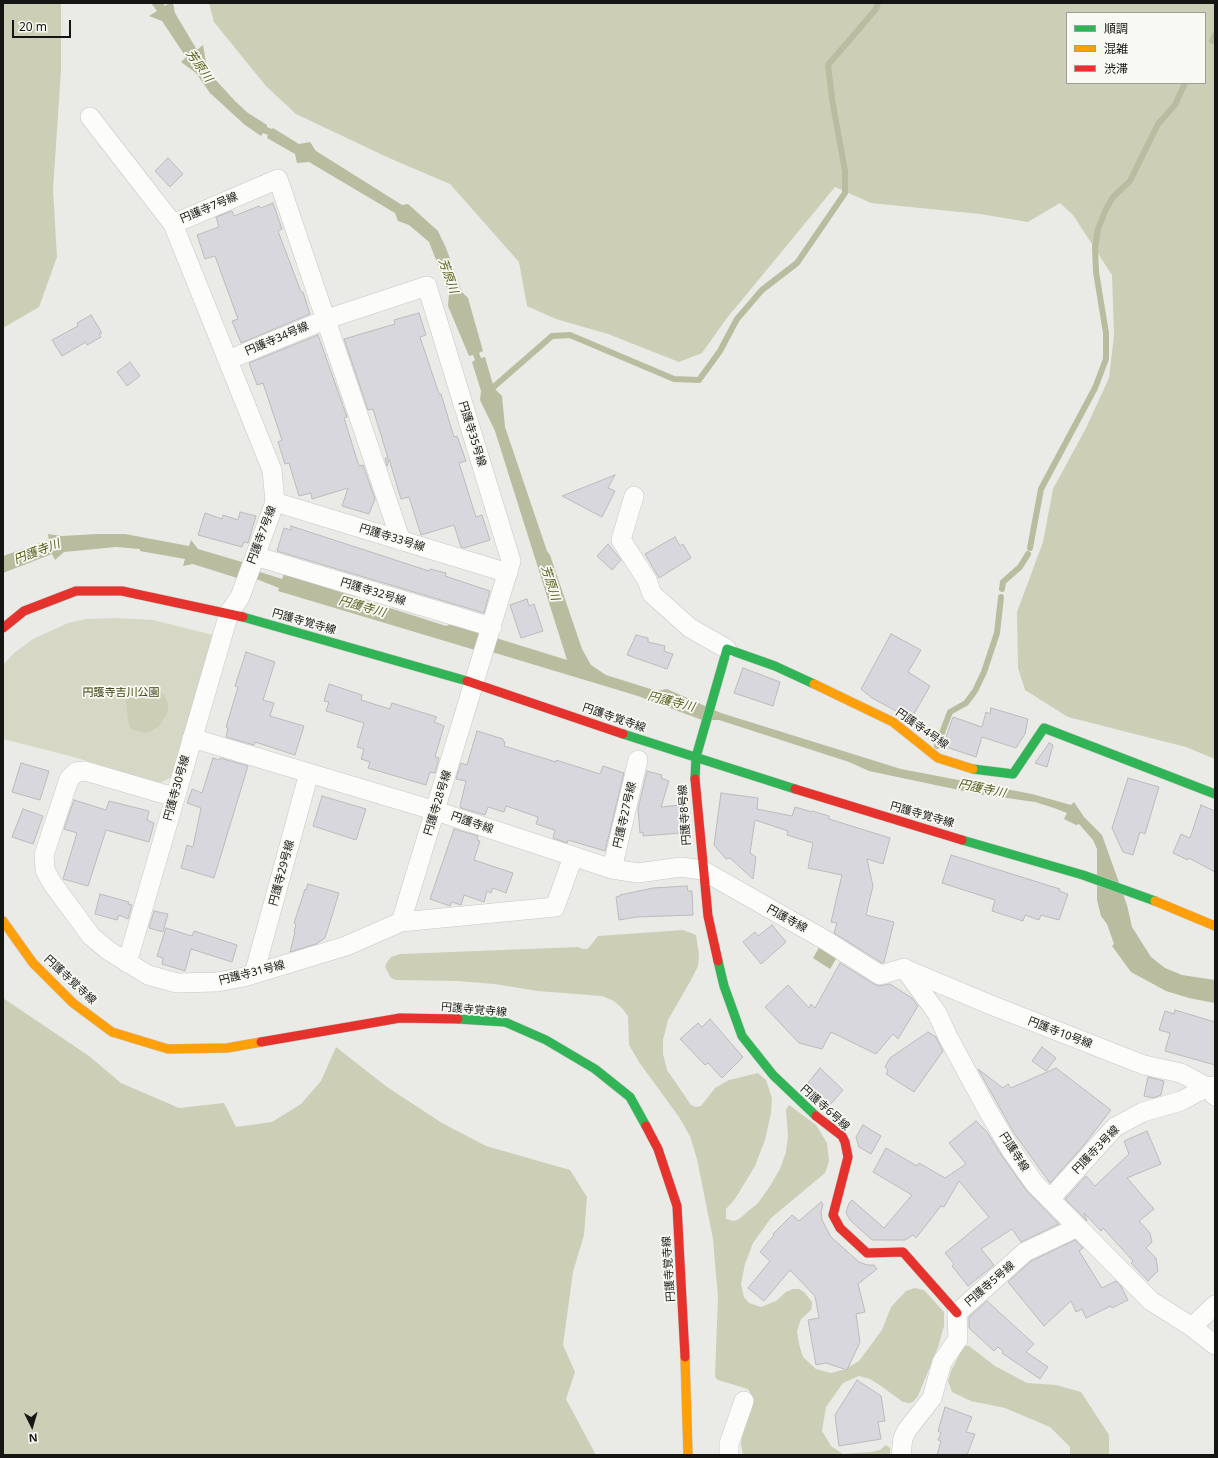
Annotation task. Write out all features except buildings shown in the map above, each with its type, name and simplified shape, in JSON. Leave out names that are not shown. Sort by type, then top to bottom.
[{"type":"street","points":[[90,117],[173,224]]},
{"type":"street","name":"円護寺7号線","points":[[229,613],[240,597],[275,502],[272,470],[173,224],[278,178],[401,541]]},
{"type":"street","name":"円護寺35号線","points":[[327,319],[426,286],[512,561],[477,676]]},
{"type":"street","name":"円護寺34号線","points":[[228,360],[327,319]]},
{"type":"street","points":[[634,496],[621,540],[647,580],[652,594],[690,628],[727,649],[704,734],[696,757]]},
{"type":"street","name":"円護寺33号線","points":[[275,502],[508,573]]},
{"type":"street","name":"円護寺32号線","points":[[253,560],[492,627]]},
{"type":"street","name":"円護寺覚寺線","points":[[3,628],[24,611],[76,591],[122,591],[229,613],[477,676],[640,740],[901,822],[1082,875],[1131,892],[1215,926]]},
{"type":"street","name":"円護寺30号線","points":[[127,963],[174,797],[229,613]]},
{"type":"street","name":"円護寺4号線","points":[[727,649],[775,666],[893,722],[938,758],[973,769],[1013,774],[1044,728],[1215,794]]},
{"type":"street","name":"円護寺28号線","points":[[401,922],[477,676]]},
{"type":"street","name":"円護寺線","points":[[192,738],[436,811],[612,869],[638,873],[681,867],[702,870],[825,940],[880,975],[904,968],[937,1013],[948,1037],[1011,1150],[1035,1184],[1151,1301],[1192,1327],[1215,1345]]},
{"type":"street","name":"円護寺8号線","points":[[696,757],[694,786],[702,870]]},
{"type":"street","name":"円護寺27号線","points":[[612,869],[638,760]]},
{"type":"street","name":"円護寺31号線","points":[[174,797],[85,771],[76,772],[69,779],[44,855],[45,870],[52,883],[91,936],[109,951],[148,975],[177,983],[217,982],[254,974],[346,946],[401,922],[555,908],[573,857]]},
{"type":"street","name":"円護寺29号線","points":[[254,974],[309,773]]},
{"type":"street","name":"円護寺6号線","points":[[702,870],[708,916],[722,978],[742,1036],[773,1075],[816,1116],[842,1136],[845,1142],[848,1157],[833,1215],[840,1228],[867,1253],[903,1252],[957,1313]]},
{"type":"street","name":"円護寺覚寺線","points":[[3,921],[33,963],[73,1003],[112,1032],[168,1049],[226,1048],[400,1018],[462,1019],[505,1022],[546,1040],[595,1069],[630,1098],[658,1149],[677,1206],[683,1307],[688,1455]]},
{"type":"street","name":"円護寺10号線","points":[[904,968],[991,1006],[1144,1065],[1181,1072],[1212,1090]]},
{"type":"street","name":"円護寺3号線","points":[[1050,1199],[1115,1127],[1144,1112],[1212,1090]]},
{"type":"street","name":"円護寺5号線","points":[[901,1455],[903,1438],[907,1430],[932,1398],[942,1362],[958,1338],[957,1313],[1025,1252],[1078,1227]]},
{"type":"street","points":[[1192,1327],[1215,1305]]},
{"type":"street","points":[[729,1455],[729,1444],[744,1401]]},
{"type":"green space","name":"円護寺吉川公園","points":[[118,618],[153,620],[217,636],[175,775],[160,783],[70,756],[3,739],[3,665],[14,653],[33,639],[68,623],[86,619]]},
{"type":"shaded area","points":[[3,3],[61,3],[61,70],[53,190],[57,257],[39,307],[3,328]]},
{"type":"shaded area","points":[[209,3],[1215,3],[1215,759],[1186,747],[1068,717],[1025,690],[1018,668],[1017,612],[1043,542],[1053,489],[1086,428],[1109,378],[1114,335],[1112,275],[1073,215],[1060,203],[1028,222],[980,214],[871,203],[835,187],[727,318],[702,353],[679,362],[608,334],[556,319],[527,306],[519,262],[450,184],[389,158],[296,114],[266,86],[214,22]]},
{"type":"shaded area","points":[[151,688],[164,694],[168,703],[168,712],[159,726],[149,732],[140,732],[131,729],[128,721],[126,700],[134,692]]},
{"type":"shaded area","points":[[683,930],[696,935],[699,955],[698,966],[668,1020],[663,1040],[663,1054],[667,1070],[691,1105],[696,1107],[701,1106],[715,1088],[729,1080],[758,1073],[766,1080],[772,1098],[771,1113],[765,1140],[755,1166],[735,1199],[726,1209],[726,1219],[734,1221],[739,1219],[758,1203],[780,1169],[786,1152],[788,1136],[786,1110],[789,1105],[816,1125],[827,1143],[829,1161],[825,1173],[771,1218],[753,1243],[745,1264],[741,1284],[744,1297],[749,1303],[761,1307],[776,1301],[786,1292],[793,1289],[799,1289],[804,1292],[812,1302],[812,1306],[811,1310],[801,1319],[797,1331],[803,1357],[816,1369],[831,1373],[846,1369],[859,1361],[882,1330],[891,1307],[906,1291],[915,1288],[924,1290],[944,1312],[944,1326],[938,1347],[918,1396],[914,1401],[910,1403],[903,1402],[870,1379],[859,1376],[843,1383],[826,1407],[822,1431],[831,1446],[843,1454],[871,1452],[880,1450],[886,1445],[890,1448],[890,1455],[743,1455],[741,1444],[744,1420],[752,1410],[753,1398],[748,1389],[718,1380],[715,1377],[718,1296],[713,1239],[697,1159],[690,1136],[679,1117],[639,1062],[629,1045],[628,1016],[622,1008],[614,1001],[602,996],[538,991],[494,984],[458,981],[396,980],[391,978],[385,967],[391,957],[400,954],[578,947],[587,949],[598,936]]},
{"type":"shaded area","points":[[3,998],[89,1056],[121,1083],[179,1108],[224,1103],[236,1127],[272,1122],[301,1104],[321,1081],[336,1047],[387,1087],[442,1123],[486,1146],[570,1170],[587,1197],[584,1235],[573,1272],[563,1345],[575,1372],[566,1399],[596,1455],[3,1455]]},
{"type":"shaded area","points":[[964,1346],[969,1346],[995,1366],[1027,1383],[1056,1385],[1081,1392],[1109,1435],[1109,1455],[1070,1455],[1070,1447],[1050,1427],[1005,1408],[971,1401],[952,1392],[948,1381],[951,1371]]},
{"type":"water","points":[[151,3],[163,3],[165,6],[169,3],[173,3],[175,13],[197,50],[203,45],[207,67],[213,77],[248,113],[267,125],[267,127],[273,128],[299,144],[310,142],[316,151],[402,205],[408,204],[438,231],[446,248],[462,292],[468,298],[483,351],[479,353],[481,358],[485,357],[494,388],[502,396],[505,427],[582,649],[591,665],[606,675],[657,691],[667,689],[721,713],[901,769],[1032,794],[1071,805],[1074,802],[1084,817],[1102,835],[1127,905],[1132,927],[1151,957],[1165,968],[1182,975],[1215,980],[1215,1003],[1189,998],[1166,991],[1131,972],[1112,946],[1114,944],[1107,924],[1101,916],[1097,900],[1097,849],[1093,840],[1079,824],[1076,825],[1064,819],[1067,813],[1054,808],[1035,802],[978,794],[869,771],[849,762],[719,720],[702,720],[638,696],[492,652],[475,650],[278,591],[279,588],[259,580],[237,578],[193,564],[183,566],[185,559],[140,551],[140,549],[116,547],[64,552],[55,560],[52,554],[3,573],[3,556],[49,540],[48,534],[62,536],[125,534],[189,546],[191,540],[198,549],[242,562],[260,572],[282,579],[284,574],[446,626],[451,624],[567,660],[495,431],[480,400],[481,391],[472,362],[475,360],[473,355],[469,356],[448,306],[449,293],[429,242],[409,225],[398,221],[395,213],[309,162],[297,163],[295,154],[267,138],[268,135],[263,133],[261,136],[245,125],[210,93],[196,73],[181,62],[186,57],[162,21],[149,16],[157,11]]},
{"type":"water","points":[[821,944],[839,954],[830,969],[813,958]]},
{"type":"waterway","points":[[489,391],[552,336],[570,335],[674,379],[699,380],[720,351],[737,319],[762,290],[797,263],[845,193],[845,171],[832,99],[828,65],[876,9],[878,3]]},
{"type":"waterway","points":[[1212,41],[1215,35]]},
{"type":"waterway","points":[[1030,548],[1041,489],[1095,388],[1106,359],[1106,333],[1096,272],[1095,247],[1098,229],[1106,209],[1113,197],[1130,181],[1158,124],[1175,105],[1185,84]]},
{"type":"waterway","points":[[1002,589],[1003,582],[1020,567],[1028,554]]},
{"type":"waterway","points":[[937,746],[950,712],[966,703],[975,691],[984,672],[997,633],[1001,597]]},
{"type":"traffic: fast","points":[[243,617],[467,681]]},
{"type":"traffic: fast","points":[[695,779],[696,757],[727,649],[775,666],[814,684]]},
{"type":"traffic: fast","points":[[973,769],[1013,774],[1044,728],[1215,794]]},
{"type":"traffic: fast","points":[[623,734],[795,789]]},
{"type":"traffic: fast","points":[[962,840],[1083,875],[1155,901]]},
{"type":"traffic: fast","points":[[718,961],[724,986],[742,1036],[773,1075],[816,1116]]},
{"type":"traffic: fast","points":[[458,1019],[505,1022],[546,1040],[595,1069],[630,1097],[646,1126]]},
{"type":"traffic: slow","points":[[814,684],[893,722],[938,758],[973,769]]},
{"type":"traffic: slow","points":[[1155,901],[1215,926]]},
{"type":"traffic: slow","points":[[3,921],[33,963],[73,1003],[112,1032],[168,1049],[227,1048],[261,1042]]},
{"type":"traffic: slow","points":[[685,1357],[688,1455]]},
{"type":"traffic: jam","points":[[3,628],[24,611],[76,591],[122,591],[243,617]]},
{"type":"traffic: jam","points":[[467,681],[623,734]]},
{"type":"traffic: jam","points":[[695,779],[708,916],[718,961]]},
{"type":"traffic: jam","points":[[795,789],[962,840]]},
{"type":"traffic: jam","points":[[261,1042],[400,1018],[458,1019]]},
{"type":"traffic: jam","points":[[816,1116],[842,1136],[845,1142],[848,1157],[833,1215],[840,1228],[867,1253],[903,1252],[957,1313]]},
{"type":"traffic: jam","points":[[646,1126],[658,1149],[677,1206],[685,1357]]},
{"type":"water label","name":"芳原川","points":[[199,66]]},
{"type":"water label","name":"芳原川","points":[[448,276]]},
{"type":"water label","name":"円護寺川","points":[[37,552]]},
{"type":"water label","name":"芳原川","points":[[550,583]]},
{"type":"water label","name":"円護寺川","points":[[362,607]]},
{"type":"water label","name":"円護寺川","points":[[671,702]]},
{"type":"water label","name":"円護寺川","points":[[982,789]]}]
